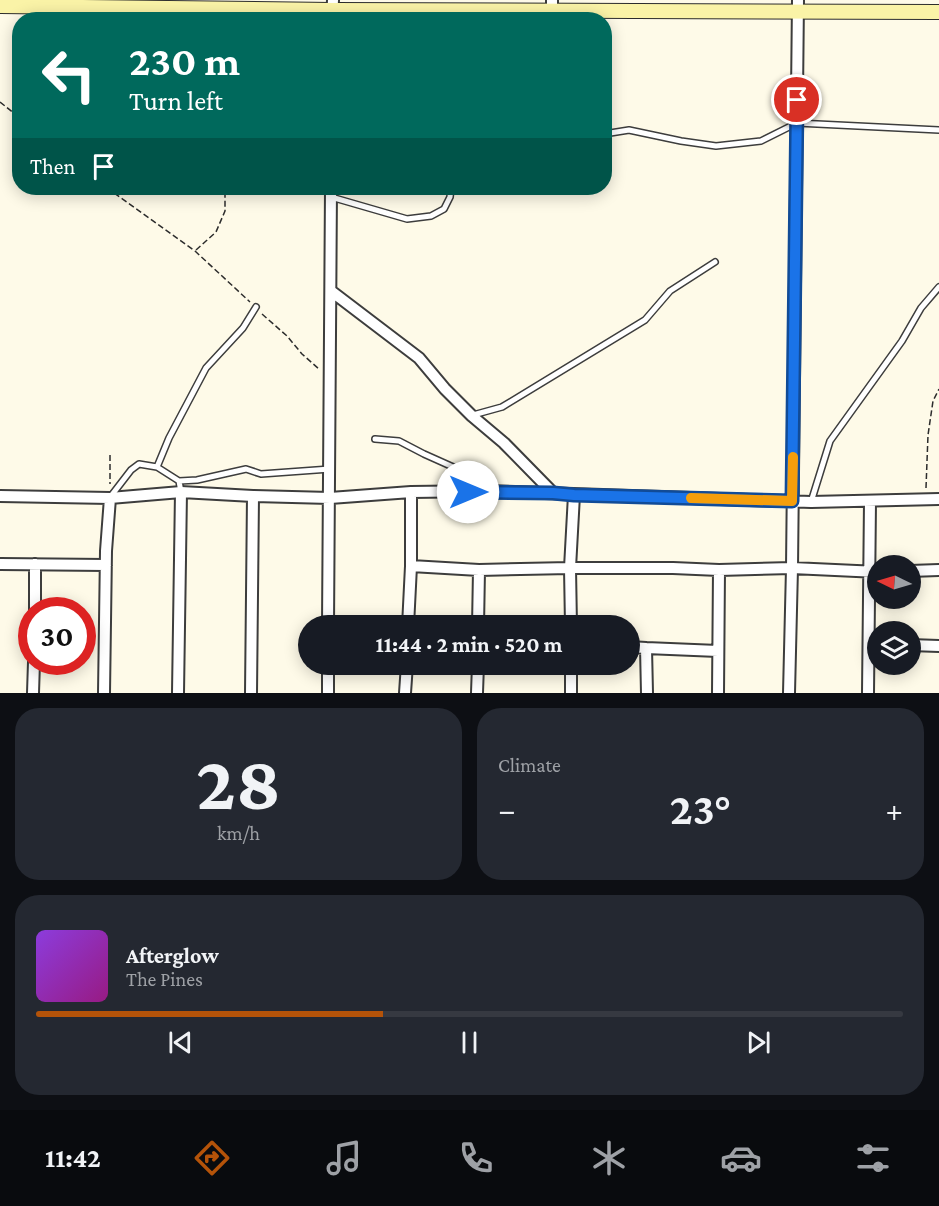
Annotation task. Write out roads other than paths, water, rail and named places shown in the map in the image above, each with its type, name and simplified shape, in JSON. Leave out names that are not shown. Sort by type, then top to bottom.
[{"type":"street","points":[[0,6],[29,3],[110,3],[332,10],[422,5],[798,5],[870,6],[939,12]]},
{"type":"street","points":[[789,693],[798,5]]},
{"type":"street","points":[[328,615],[331,195]]},
{"type":"street","points":[[331,291],[419,358],[445,389],[504,443],[553,493]]},
{"type":"street","points":[[178,693],[180,486]]},
{"type":"street","points":[[0,496],[110,498],[180,486],[253,496],[330,498],[411,492],[486,492],[811,502],[939,499]]},
{"type":"street","points":[[409,615],[411,492]]},
{"type":"street","points":[[571,615],[570,568],[574,495]]},
{"type":"street","points":[[251,693],[253,496]]},
{"type":"street","points":[[104,693],[106,565],[110,498]]},
{"type":"street","points":[[870,502],[873,555]]},
{"type":"street","points":[[0,564],[106,565]]},
{"type":"street","points":[[35,564],[35,597]]},
{"type":"street","points":[[411,566],[479,570],[792,568],[867,572]]},
{"type":"street","points":[[478,615],[479,570]]},
{"type":"street","points":[[718,693],[719,570]]},
{"type":"street","points":[[921,571],[939,570]]},
{"type":"street","points":[[921,645],[939,646]]},
{"type":"street","points":[[640,648],[718,651]]},
{"type":"street","points":[[646,648],[647,693]]},
{"type":"street","points":[[33,693],[34,675]]},
{"type":"street","points":[[328,675],[328,693]]},
{"type":"street","points":[[405,693],[406,675]]},
{"type":"street","points":[[477,693],[478,675]]},
{"type":"street","points":[[571,675],[571,693]]},
{"type":"street","points":[[868,693],[870,675]]},
{"type":"lane","points":[[612,133],[630,130],[716,146],[761,141],[797,123],[939,130]]},
{"type":"lane","points":[[339,195],[407,219],[432,216],[444,209],[450,195]]},
{"type":"lane","points":[[472,416],[502,407],[645,320],[670,291],[715,262]]},
{"type":"lane","points":[[811,502],[830,441],[902,341],[921,308],[939,287]]},
{"type":"lane","points":[[157,467],[169,438],[206,368],[243,328],[255,307]]},
{"type":"lane","points":[[375,438],[399,441],[462,471],[486,492]]},
{"type":"lane","points":[[110,498],[131,470],[139,464],[157,467],[180,486],[246,469],[261,474],[330,469]]}]
